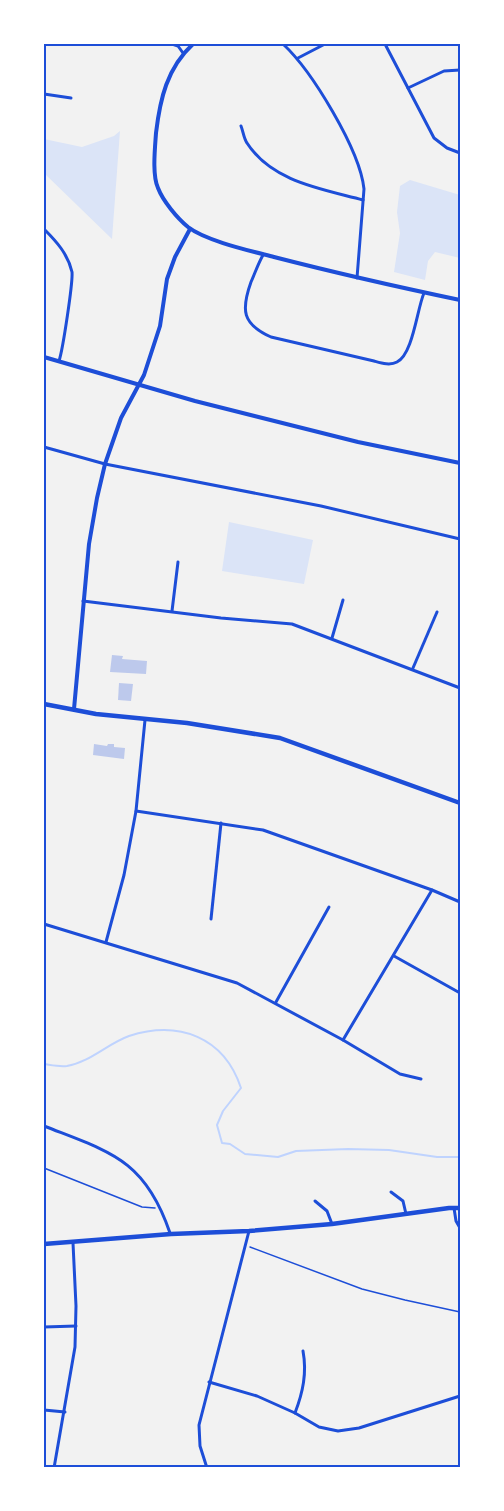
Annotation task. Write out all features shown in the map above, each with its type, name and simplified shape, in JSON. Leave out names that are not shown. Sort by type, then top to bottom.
[{"type":"main road","points":[[44,704],[280,738],[460,803]]},
{"type":"main road","points":[[44,1244],[332,1224],[456,1207]]},
{"type":"street","points":[[172,44],[178,46],[183,53]]},
{"type":"street","points":[[193,44],[183,53],[169,76],[160,100],[154,150],[157,186],[180,219],[190,229],[263,255],[460,300]]},
{"type":"street","points":[[283,44],[298,58],[313,79],[357,159],[363,176],[357,278]]},
{"type":"street","points":[[298,58],[325,44]]},
{"type":"street","points":[[385,44],[434,138],[447,148],[460,153]]},
{"type":"street","points":[[408,88],[444,71],[460,70]]},
{"type":"street","points":[[44,94],[71,98]]},
{"type":"street","points":[[241,126],[246,142],[275,171],[298,182],[363,200]]},
{"type":"street","points":[[44,229],[67,257],[72,274],[59,361]]},
{"type":"street","points":[[74,709],[89,544],[105,464],[121,418],[144,375],[160,326],[167,279],[175,257],[190,229]]},
{"type":"street","points":[[263,255],[246,297],[245,312],[249,322],[258,331],[271,337],[374,362],[388,364],[398,362],[408,351],[424,293]]},
{"type":"street","points":[[44,357],[195,401],[358,442],[460,463]]},
{"type":"street","points":[[44,447],[105,464],[321,506],[460,539]]},
{"type":"street","points":[[172,611],[178,562]]},
{"type":"street","points":[[332,638],[343,600]]},
{"type":"street","points":[[83,602],[292,624],[413,668],[460,688]]},
{"type":"street","points":[[413,668],[437,612]]},
{"type":"street","points":[[106,942],[124,875],[136,811],[145,719]]},
{"type":"street","points":[[136,811],[263,830],[460,902]]},
{"type":"street","points":[[211,919],[220,823]]},
{"type":"street","points":[[343,1040],[432,890]]},
{"type":"street","points":[[276,1003],[329,907]]},
{"type":"street","points":[[44,924],[237,983],[343,1040],[400,1074],[421,1079]]},
{"type":"street","points":[[394,956],[460,993]]},
{"type":"street","points":[[44,1126],[118,1157],[146,1183],[162,1209],[171,1234]]},
{"type":"street","points":[[391,1192],[402,1201],[406,1214]]},
{"type":"street","points":[[315,1201],[327,1212],[332,1224]]},
{"type":"street","points":[[456,1207],[456,1221],[460,1228]]},
{"type":"street","points":[[207,1467],[200,1446],[199,1425],[249,1231]]},
{"type":"street","points":[[54,1467],[75,1347],[73,1243]]},
{"type":"street","points":[[44,1326],[76,1326]]},
{"type":"street","points":[[295,1413],[305,1380],[303,1351]]},
{"type":"street","points":[[209,1382],[257,1396],[319,1427],[338,1431],[359,1428],[460,1396]]},
{"type":"street","points":[[44,1410],[65,1412]]},
{"type":"path","points":[[44,1168],[142,1207],[162,1209]]},
{"type":"path","points":[[244,1245],[362,1289],[460,1312]]},
{"type":"shaded area","points":[[120,131],[112,239],[44,173],[44,139],[82,147],[114,136]]},
{"type":"shaded area","points":[[410,180],[460,195],[460,258],[435,252],[428,261],[425,280],[394,272],[400,233],[397,212],[400,186]]},
{"type":"shaded area","points":[[229,522],[313,540],[304,584],[222,571]]},
{"type":"building","points":[[112,655],[123,656],[122,659],[147,661],[146,674],[110,672]]},
{"type":"building","points":[[119,683],[133,684],[131,701],[118,700]]},
{"type":"building","points":[[94,744],[107,746],[114,744],[114,747],[125,748],[124,759],[93,755]]},
{"type":"waterway","points":[[44,1064],[55,1066],[75,1064],[129,1036],[165,1030],[182,1032],[211,1045],[233,1070],[241,1088],[223,1111],[217,1125],[222,1143],[230,1144],[245,1154],[278,1157],[296,1151],[348,1149],[389,1150],[437,1157],[460,1157]]}]
